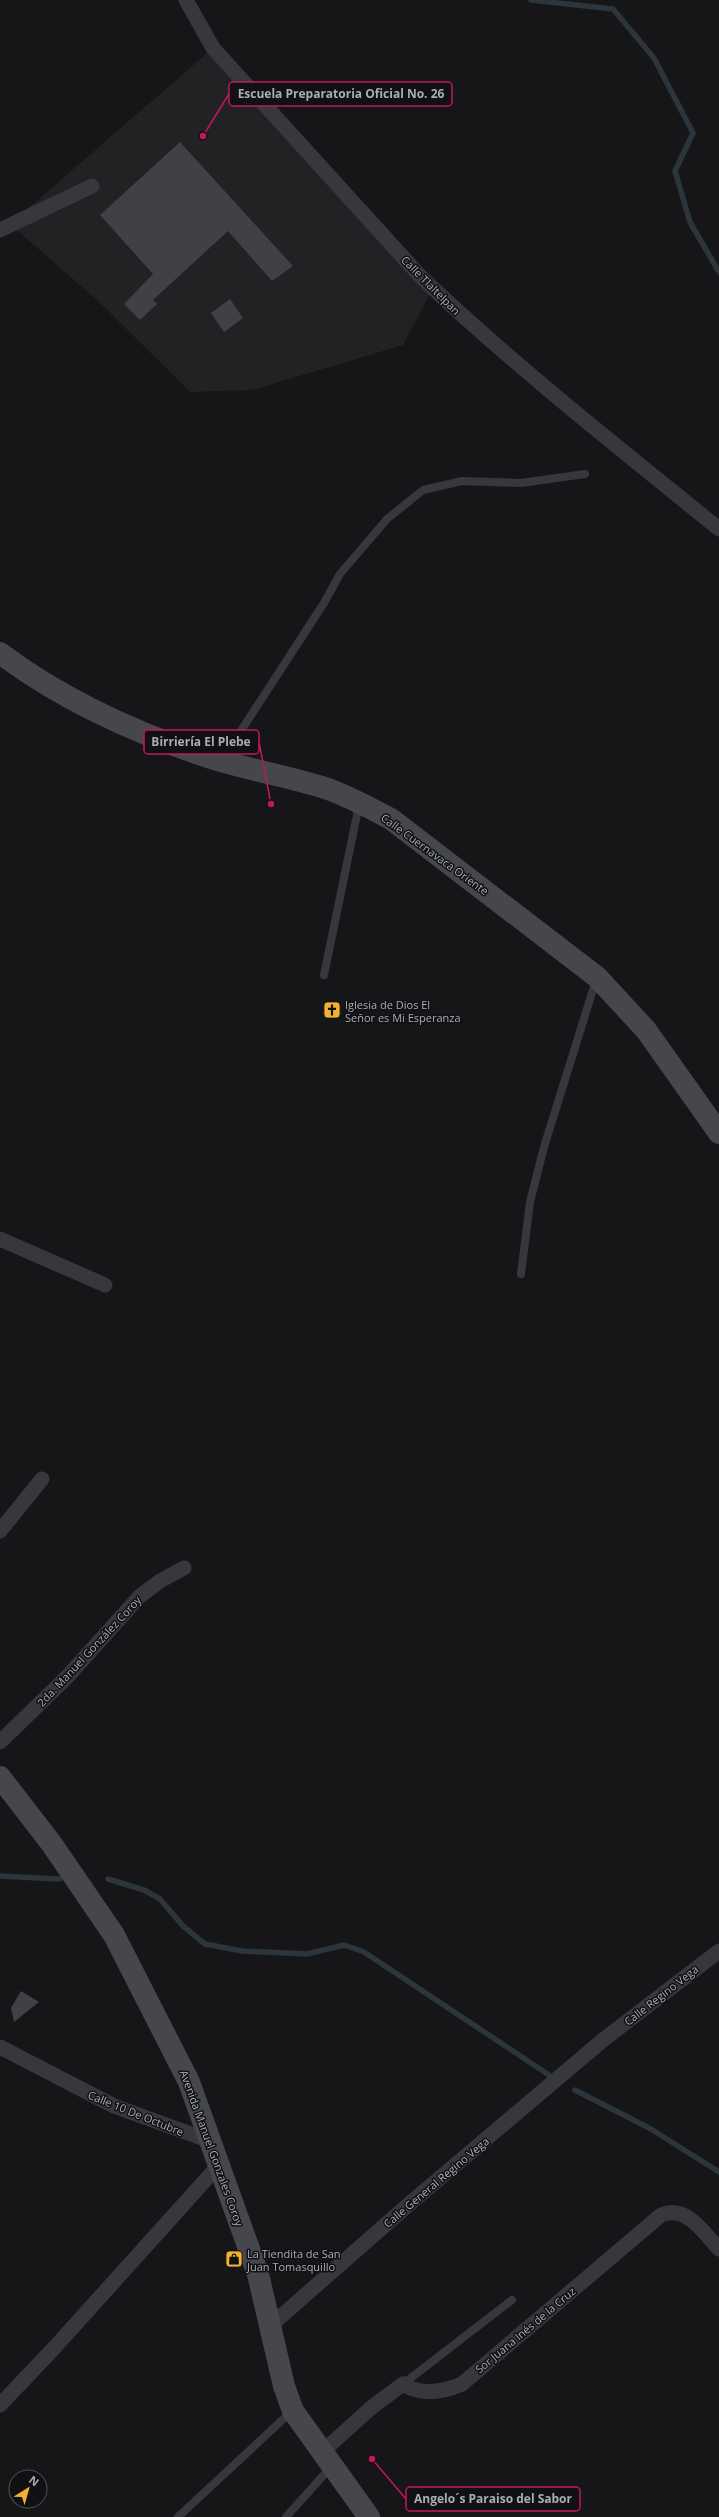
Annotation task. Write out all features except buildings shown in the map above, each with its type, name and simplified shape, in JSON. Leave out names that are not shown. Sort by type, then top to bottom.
[{"type":"main road","name":"Calle Cuernavaca Oriente","points":[[0,653],[48,685],[87,708],[116,721],[200,755],[327,789],[360,802],[391,819],[597,977],[646,1030],[719,1133]]},
{"type":"main road","name":"Avenida Manuel Gonzales Coroy","points":[[0,1777],[51,1843],[114,1935],[189,2082],[258,2274],[284,2386],[293,2410],[326,2460],[369,2517]]},
{"type":"street","name":"Calle Tlaltelpan","points":[[186,0],[214,48],[421,277],[454,309],[550,392],[620,451],[719,529]]},
{"type":"street","points":[[0,230],[92,186]]},
{"type":"street","points":[[0,1239],[105,1286]]},
{"type":"street","points":[[0,1531],[42,1479]]},
{"type":"street","name":"2da. Manuel González Coroy","points":[[0,1742],[67,1677],[140,1596],[160,1581],[184,1568]]},
{"type":"street","name":"Calle Regino Vega","points":[[603,2040],[719,1951]]},
{"type":"street","name":"Calle General Regino Vega","points":[[270,2326],[408,2205],[603,2040]]},
{"type":"street","name":"Calle 10 De Octubre","points":[[0,2047],[114,2106],[210,2141]]},
{"type":"street","points":[[0,2405],[55,2347],[218,2165]]},
{"type":"street","name":"Sor Juana Inés de la Cruz","points":[[403,2384],[417,2391],[431,2392],[448,2390],[462,2384],[662,2215],[668,2212],[674,2211],[686,2216],[719,2249]]},
{"type":"street","points":[[326,2460],[372,2407],[403,2384]]},
{"type":"lane","points":[[221,760],[324,603],[340,574],[387,519],[423,490],[462,481],[521,483],[585,474]]},
{"type":"lane","points":[[324,975],[360,802]]},
{"type":"lane","points":[[522,1274],[530,1202],[544,1147],[597,977]]},
{"type":"lane","points":[[403,2384],[512,2300]]},
{"type":"lane","points":[[178,2517],[293,2410]]},
{"type":"lane","points":[[286,2517],[326,2460]]},
{"type":"shaded area","points":[[213,48],[433,288],[403,345],[252,390],[190,392],[96,299],[10,224]]},
{"type":"waterway","points":[[531,0],[613,9],[654,58],[693,133],[675,171],[690,222],[719,272]]},
{"type":"waterway","points":[[0,1876],[59,1879]]},
{"type":"waterway","points":[[108,1879],[144,1890],[160,1899],[183,1926],[205,1944],[242,1951],[307,1954],[344,1945],[364,1952],[549,2075]]},
{"type":"waterway","points":[[575,2090],[651,2129],[719,2172]]},
{"type":"place","name":"Escuela Preparatoria Oficial No. 26","points":[[203,136]]},
{"type":"place","name":"Birriería El Plebe","points":[[271,804]]},
{"type":"place","name":"Iglesia de Dios El Señor es Mi Esperanza","points":[[332,1010]]},
{"type":"place","name":"La Tiendita de San Juan Tomasquillo","points":[[234,2259]]},
{"type":"place","name":"Angelo´s Paraiso del Sabor","points":[[372,2459]]}]
